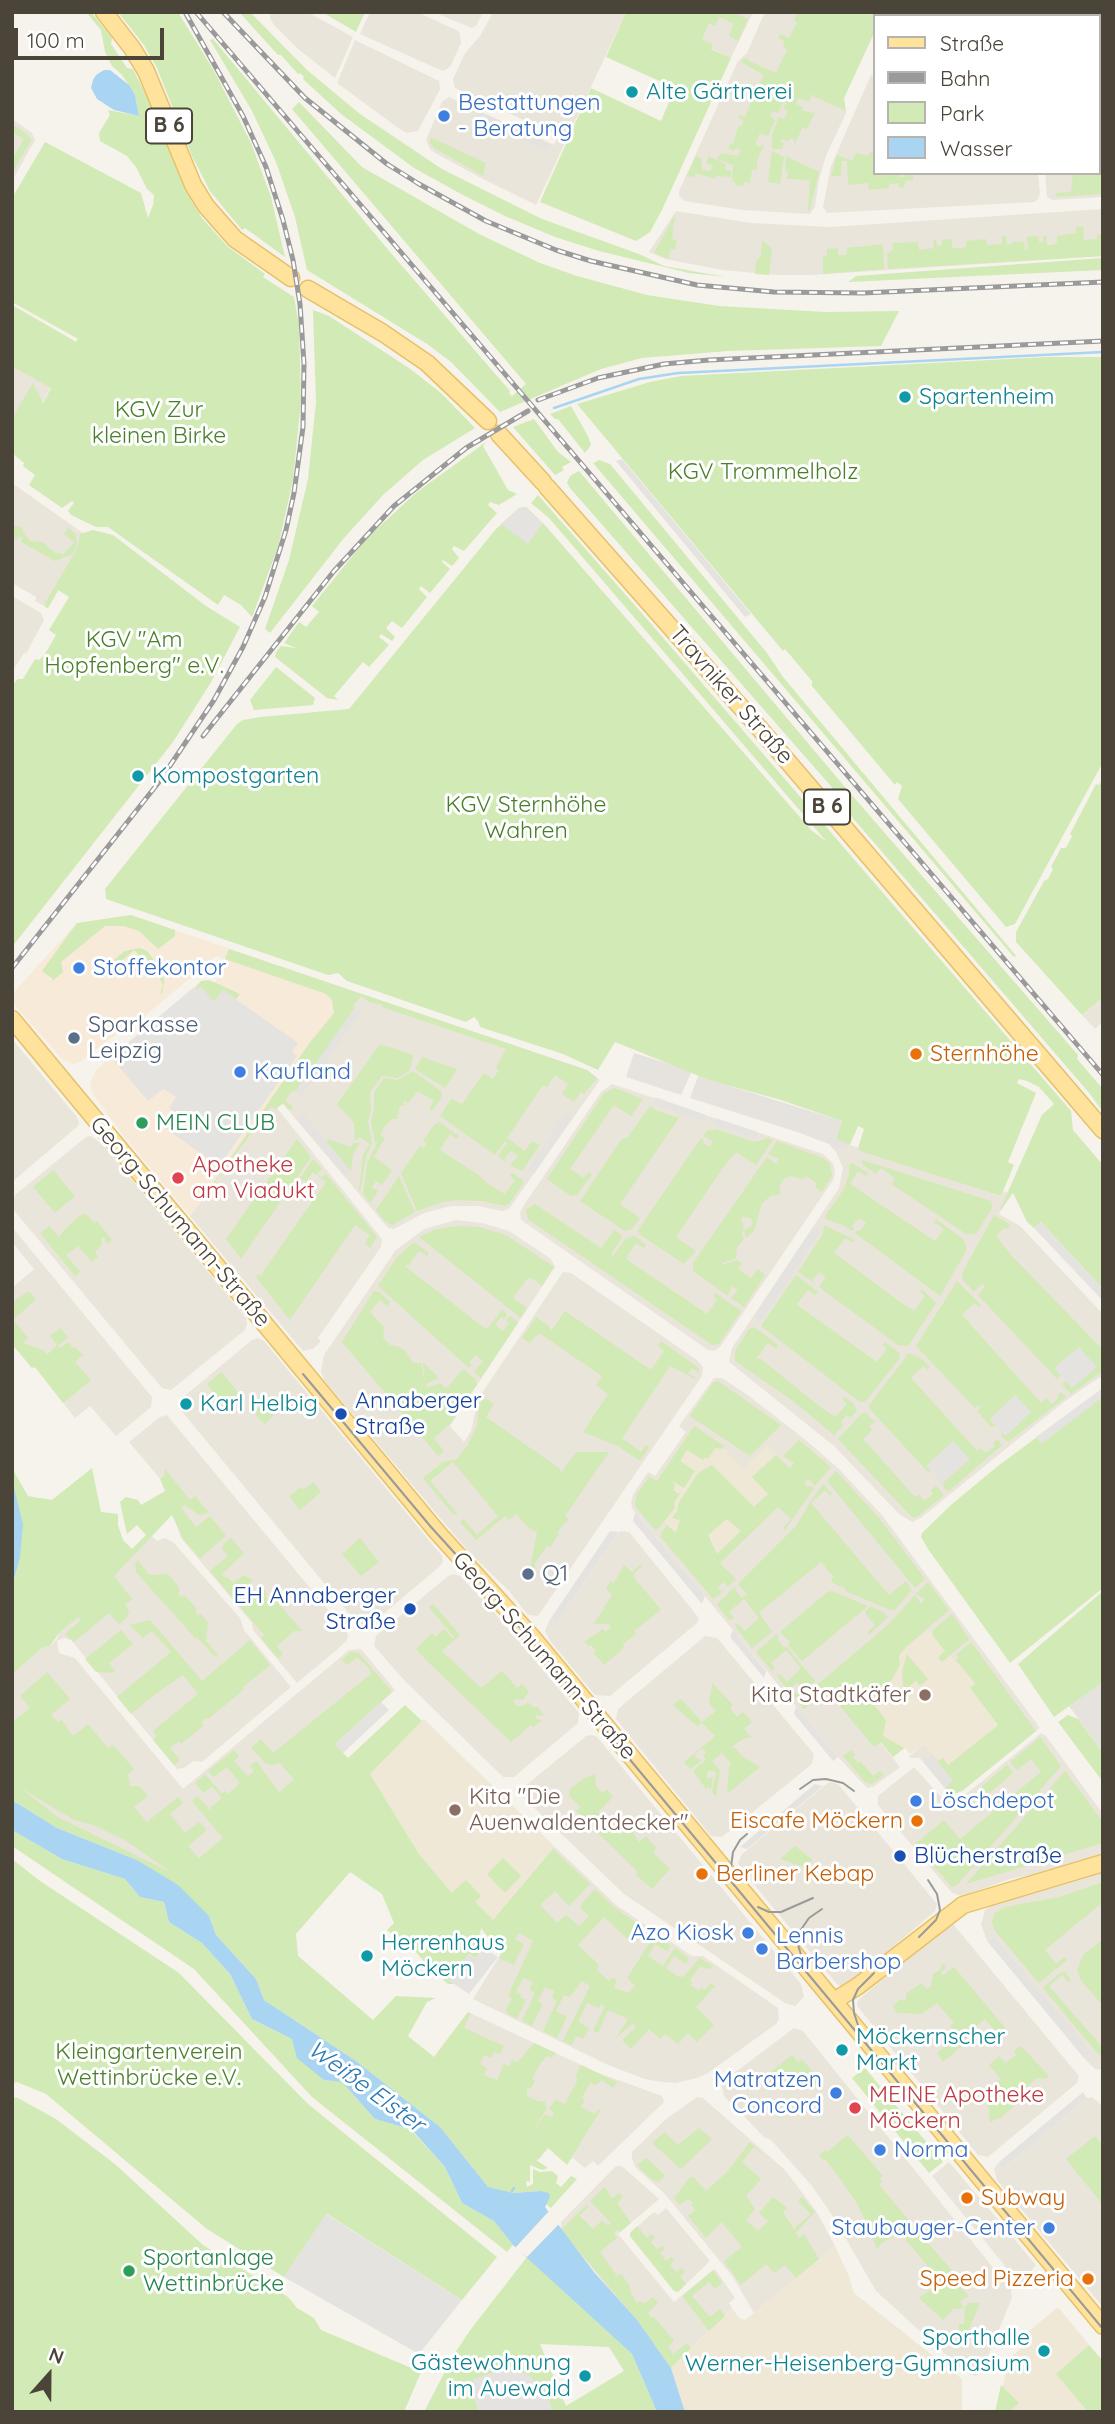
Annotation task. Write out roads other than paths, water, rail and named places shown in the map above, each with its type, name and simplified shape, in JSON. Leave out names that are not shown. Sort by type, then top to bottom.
[{"type":"main road","name":"B 6","points":[[104,12],[146,71],[189,176],[206,206],[235,239],[291,278]]},
{"type":"main road","points":[[309,289],[427,363],[488,421]]},
{"type":"main road","name":"Travniker Straße","points":[[499,434],[754,722],[1103,1130]]},
{"type":"main road","name":"Georg-Schumann-Straße","points":[[12,1019],[438,1533],[531,1637],[1103,2326]]},
{"type":"main road","points":[[834,2001],[952,1911],[974,1900],[1103,1863]]},
{"type":"water","points":[[110,70],[129,85],[135,95],[139,116],[114,110],[97,99],[91,88],[96,75]]},
{"type":"water","points":[[12,1480],[23,1524],[20,1558],[12,1586]]},
{"type":"water","name":"Weiße Elster","points":[[12,1800],[57,1828],[137,1860],[178,1885],[209,1916],[216,1935],[256,1979],[264,2000],[356,2061],[440,2127],[488,2187],[514,2193],[549,2193],[545,2207],[594,2272],[637,2320],[671,2368],[685,2412],[657,2412],[632,2354],[513,2245],[494,2221],[462,2203],[445,2167],[412,2130],[375,2119],[342,2082],[324,2080],[297,2058],[292,2039],[252,2019],[230,1974],[202,1943],[169,1922],[164,1902],[140,1897],[125,1879],[62,1859],[12,1830]]},
{"type":"waterway","points":[[554,408],[639,379],[678,373],[1103,352]]},
{"type":"tram line","points":[[303,1374],[431,1527],[499,1602],[1103,2329]]},
{"type":"tram line","points":[[800,1789],[813,1780],[826,1779],[843,1783],[854,1791]]},
{"type":"tram line","points":[[733,1882],[733,1852],[747,1834]]},
{"type":"tram line","points":[[919,1937],[936,1920],[940,1910],[937,1894],[928,1880]]},
{"type":"tram line","points":[[758,1907],[769,1912],[781,1912],[813,1898]]},
{"type":"tram line","points":[[803,1961],[798,1945],[800,1931],[809,1918],[822,1909]]},
{"type":"tram line","points":[[859,2028],[853,2000],[858,1989],[874,1973]]},
{"type":"railway","points":[[12,968],[159,782],[214,700],[243,647],[265,597],[286,530],[294,493],[303,427],[304,364],[300,304],[293,260],[266,167],[243,116],[185,12]]},
{"type":"railway","points":[[196,12],[1103,1075]]},
{"type":"railway","points":[[223,12],[305,98],[387,164],[486,221],[556,250],[591,261],[697,285],[774,292],[863,293],[1103,282]]},
{"type":"railway","points":[[538,400],[598,378],[664,364],[1103,341]]},
{"type":"railway","points":[[203,736],[334,571],[394,506],[466,448],[528,411]]},
{"type":"place","name":"Alte Gärtnerei","points":[[632,92]]},
{"type":"place","name":"Bestattungen - Beratung","points":[[444,116]]},
{"type":"place","name":"Spartenheim","points":[[905,397]]},
{"type":"place","name":"Kompostgarten","points":[[138,776]]},
{"type":"place","name":"Stoffekontor","points":[[79,968]]},
{"type":"place","name":"Sparkasse Leipzig","points":[[74,1038]]},
{"type":"place","name":"Sternhöhe","points":[[916,1054]]},
{"type":"place","name":"Kaufland","points":[[240,1072]]},
{"type":"place","name":"MEIN CLUB","points":[[142,1123]]},
{"type":"place","name":"Apotheke am Viadukt","points":[[178,1178]]},
{"type":"place","name":"Karl Helbig","points":[[186,1404]]},
{"type":"place","name":"Annaberger Straße","points":[[341,1414]]},
{"type":"place","name":"Q1","points":[[528,1574]]},
{"type":"place","name":"EH Annaberger Straße","points":[[410,1609]]},
{"type":"place","name":"Kita Stadtkäfer","points":[[925,1695]]},
{"type":"place","name":"Löschdepot","points":[[916,1801]]},
{"type":"place","name":"Kita \"Die Auenwaldentdecker\"","points":[[455,1810]]},
{"type":"place","name":"Eiscafe Möckern","points":[[917,1821]]},
{"type":"place","name":"Blücherstraße","points":[[900,1856]]},
{"type":"place","name":"Berliner Kebap","points":[[702,1874]]},
{"type":"place","name":"Azo Kiosk","points":[[748,1933]]},
{"type":"place","name":"Lennis Barbershop","points":[[762,1949]]},
{"type":"place","name":"Herrenhaus Möckern","points":[[367,1956]]},
{"type":"place","name":"Möckernscher Markt","points":[[842,2050]]},
{"type":"place","name":"Matratzen Concord","points":[[836,2093]]},
{"type":"place","name":"MEINE Apotheke Möckern","points":[[855,2108]]},
{"type":"place","name":"Norma","points":[[880,2150]]},
{"type":"place","name":"Subway","points":[[967,2198]]},
{"type":"place","name":"Staubauger-Center","points":[[1049,2228]]},
{"type":"place","name":"Sportanlage Wettinbrücke","points":[[129,2271]]},
{"type":"place","name":"Speed Pizzeria","points":[[1088,2279]]},
{"type":"place","name":"Sporthalle Werner-Heisenberg-Gymnasium","points":[[1044,2351]]},
{"type":"place","name":"Gästewohnung im Auewald","points":[[585,2376]]},
{"type":"park label","name":"KGV Zur kleinen Birke","points":[[159,423]]},
{"type":"park label","name":"KGV Trommelholz","points":[[763,472]]},
{"type":"park label","name":"KGV \"Am Hopfenberg\" e.V.","points":[[134,653]]},
{"type":"park label","name":"KGV Sternhöhe Wahren","points":[[526,818]]},
{"type":"park label","name":"Kleingartenverein Wettinbrücke e.V.","points":[[149,2065]]}]
